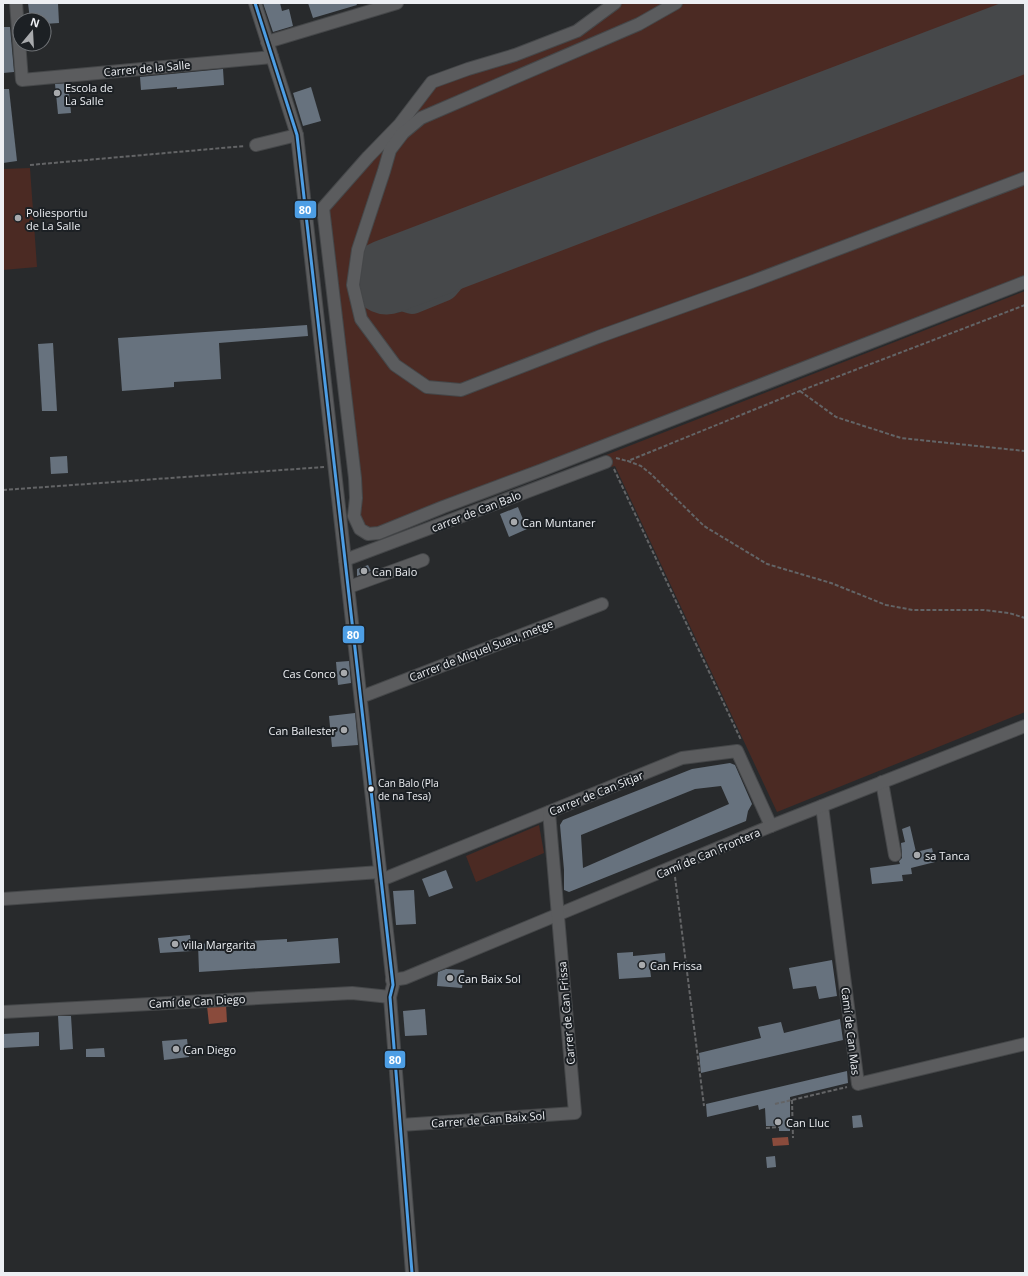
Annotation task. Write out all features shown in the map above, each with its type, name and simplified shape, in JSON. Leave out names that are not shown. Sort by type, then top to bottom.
[{"type":"street","name":"Carrer de la Salle","points":[[16,3],[22,80],[272,57]]},
{"type":"street","points":[[255,3],[297,135],[393,985],[390,997],[412,1273]]},
{"type":"street","points":[[267,42],[397,3]]},
{"type":"street","points":[[615,3],[577,31],[515,55],[468,69],[432,82],[400,124],[368,157],[323,208],[355,478],[356,498],[354,516],[360,529],[368,534],[379,533],[1025,282]]},
{"type":"street","points":[[676,3],[639,24],[421,118],[403,134],[390,150],[358,250],[353,285],[361,319],[395,365],[427,387],[461,390],[1025,178]]},
{"type":"street","points":[[256,144],[297,135]]},
{"type":"street","name":"carrer de Can Balo","points":[[346,560],[606,462]]},
{"type":"street","points":[[348,587],[423,560]]},
{"type":"street","name":"Carrer de Miquel Suau, metge","points":[[361,696],[602,604]]},
{"type":"street","name":"Camí de Can Frontera","points":[[392,980],[405,978],[557,914],[674,868],[771,826],[1025,726]]},
{"type":"street","name":"Carrer de Can Sitjar","points":[[3,899],[381,876],[548,812],[682,758],[737,751],[771,826]]},
{"type":"street","points":[[882,782],[895,855]]},
{"type":"street","name":"Camí de Can Mas","points":[[822,806],[858,1084],[1025,1044]]},
{"type":"street","name":"Carrer de Can Frissa","points":[[548,812],[575,1113]]},
{"type":"street","name":"Camí de Can Diego","points":[[3,1012],[352,993],[390,997]]},
{"type":"street","name":"Carrer de Can Baix Sol","points":[[401,1125],[575,1113]]},
{"type":"path","points":[[30,165],[256,144]]},
{"type":"path","points":[[1025,305],[800,391],[628,461],[641,466],[651,474],[704,526],[767,564],[831,583],[886,605],[913,610],[984,610],[1009,613],[1025,618]]},
{"type":"path","points":[[800,391],[836,417],[901,438],[1025,450]]},
{"type":"path","points":[[606,462],[610,470],[614,468],[743,744]]},
{"type":"path","points":[[3,490],[335,466]]},
{"type":"path","points":[[674,868],[704,1106]]},
{"type":"path","points":[[775,1104],[858,1084]]},
{"type":"path","points":[[792,1100],[793,1138]]},
{"type":"path","points":[[766,1128],[779,1127]]},
{"type":"shaded area","points":[[613,3],[1025,3],[1025,13],[378,261],[397,313],[450,292],[473,263],[1025,55],[1025,281],[379,533],[360,529],[323,208],[432,82],[577,31]]},
{"type":"shaded area","name":"Poliesportiu de La Salle","points":[[30,168],[37,267],[3,270],[3,169]]},
{"type":"shaded area","points":[[1025,291],[1025,712],[777,812],[615,466],[611,467],[606,455]]},
{"type":"shaded area","points":[[539,825],[544,853],[476,882],[466,856]]},
{"type":"shaded area","points":[[226,1004],[227,1022],[209,1024],[207,1006]]},
{"type":"shaded area","points":[[788,1137],[789,1145],[773,1146],[772,1138]]},
{"type":"building","points":[[28,3],[58,3],[59,23],[52,23],[52,12],[29,12]]},
{"type":"building","points":[[263,3],[280,3],[282,11],[289,9],[293,26],[273,32]]},
{"type":"building","points":[[308,3],[356,3],[357,5],[313,18]]},
{"type":"building","points":[[3,27],[10,27],[14,72],[3,73]]},
{"type":"building","points":[[223,69],[224,85],[141,90],[140,77]]},
{"type":"building","points":[[68,83],[71,113],[58,114],[55,84]]},
{"type":"building","points":[[311,87],[321,121],[303,126],[293,93]]},
{"type":"building","points":[[3,89],[9,89],[17,161],[3,163]]},
{"type":"building","points":[[307,325],[308,336],[219,343],[221,379],[174,382],[174,387],[122,391],[118,338]]},
{"type":"building","points":[[53,343],[57,411],[42,411],[38,344]]},
{"type":"building","points":[[67,456],[68,473],[51,474],[50,457]]},
{"type":"building","name":"Can Muntaner","points":[[518,507],[527,529],[509,537],[500,514]]},
{"type":"building","name":"Can Balo","points":[[368,565],[371,571],[357,576],[357,569]]},
{"type":"building","name":"Cas Conco","points":[[349,661],[351,683],[338,685],[336,662]]},
{"type":"building","name":"Can Ballester","points":[[355,713],[358,745],[332,747],[329,716]]},
{"type":"building","points":[[730,763],[735,765],[752,804],[748,811],[746,821],[569,892],[564,890],[564,870],[560,825],[563,820],[692,769]],"holes":[[[721,786],[729,804],[583,868],[581,835],[695,789]]]},
{"type":"building","name":"sa Tanca","points":[[910,826],[916,852],[932,848],[935,862],[911,868],[912,874],[902,875],[903,881],[872,884],[870,868],[900,864],[899,861],[902,858],[901,843],[905,842],[902,829]]},
{"type":"building","points":[[446,870],[453,888],[429,897],[422,879]]},
{"type":"building","points":[[414,890],[416,924],[396,925],[393,891]]},
{"type":"building","name":"villa Margarita","points":[[190,935],[192,951],[160,953],[158,938]]},
{"type":"building","points":[[338,938],[340,963],[199,972],[198,944],[287,939],[287,942]]},
{"type":"building","name":"Can Frissa","points":[[633,952],[633,956],[665,953],[666,967],[650,969],[651,977],[619,979],[617,953]]},
{"type":"building","points":[[832,960],[837,996],[819,999],[816,986],[793,989],[789,968]]},
{"type":"building","name":"Can Baix Sol","points":[[446,969],[464,970],[462,988],[437,986],[438,972]]},
{"type":"building","points":[[425,1009],[427,1035],[405,1036],[403,1011]]},
{"type":"building","points":[[58,1016],[71,1016],[73,1049],[60,1050]]},
{"type":"building","points":[[840,1019],[843,1040],[701,1073],[699,1053],[761,1038],[758,1027],[781,1022],[784,1033]]},
{"type":"building","points":[[39,1032],[39,1046],[3,1048],[3,1034]]},
{"type":"building","name":"Can Diego","points":[[187,1039],[189,1057],[164,1060],[162,1041]]},
{"type":"building","points":[[104,1048],[105,1057],[86,1057],[86,1049]]},
{"type":"building","points":[[847,1071],[848,1083],[790,1097],[790,1131],[779,1131],[779,1126],[766,1126],[765,1108],[759,1110],[758,1105],[707,1117],[706,1104]]},
{"type":"building","points":[[861,1115],[863,1127],[853,1128],[852,1116]]},
{"type":"building","points":[[775,1156],[776,1167],[767,1168],[766,1157]]},
{"type":"taxiway","points":[[484,242],[474,251],[444,286],[412,299],[402,296],[394,288],[390,277],[392,269],[401,258],[414,254],[437,256],[450,255],[484,242]]},
{"type":"runway","points":[[387,277],[1025,34]]},
{"type":"transit line","name":"80","points":[[255,3],[297,135],[393,985],[390,997],[412,1273]]},
{"type":"place","name":"Escola de La Salle","points":[[57,93]]},
{"type":"place","name":"Poliesportiu de La Salle","points":[[18,218]]},
{"type":"place","name":"Can Muntaner","points":[[514,522]]},
{"type":"place","name":"Can Balo","points":[[364,571]]},
{"type":"place","name":"Cas Conco","points":[[344,673]]},
{"type":"place","name":"Can Ballester","points":[[344,730]]},
{"type":"place","name":"Can Balo (Pla de na Tesa)","points":[[371,789]]},
{"type":"place","name":"sa Tanca","points":[[917,855]]},
{"type":"place","name":"villa Margarita","points":[[175,944]]},
{"type":"place","name":"Can Frissa","points":[[642,965]]},
{"type":"place","name":"Can Baix Sol","points":[[450,978]]},
{"type":"place","name":"Can Diego","points":[[176,1049]]},
{"type":"place","name":"Can Lluc","points":[[778,1122]]}]
